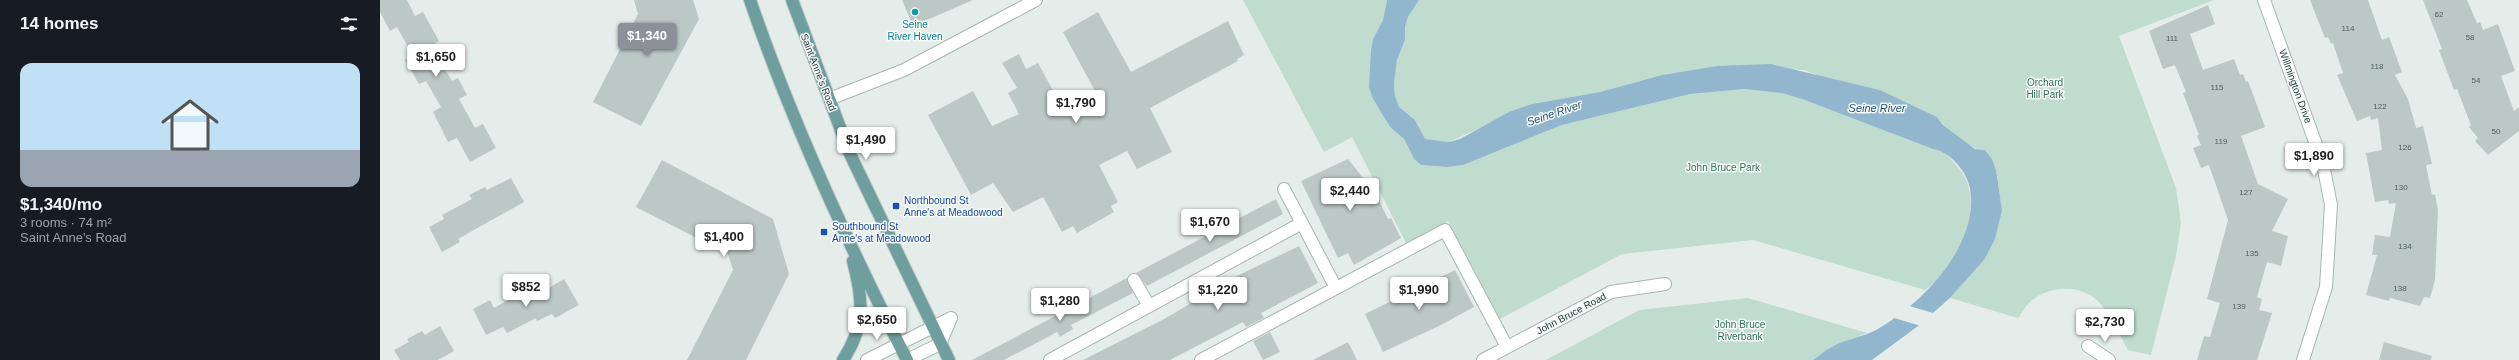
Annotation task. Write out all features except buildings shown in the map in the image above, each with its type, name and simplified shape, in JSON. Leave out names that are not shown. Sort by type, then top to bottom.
[{"type":"main road","points":[[750,0],[788,100],[844,231],[907,360]]},
{"type":"main road","name":"Saint Anne's Road","points":[[792,0],[853,160],[931,326],[949,360]]},
{"type":"main road","points":[[843,360],[858,333],[861,310],[859,287],[844,231]]},
{"type":"street","points":[[829,99],[904,70],[1036,0]]},
{"type":"street","name":"Willmington Drive","points":[[2264,0],[2321,158],[2331,205],[2326,287],[2303,360]]},
{"type":"street","points":[[1284,189],[1336,288]]},
{"type":"street","points":[[1050,360],[1302,223]]},
{"type":"street","points":[[1201,360],[1445,230],[1507,347]]},
{"type":"street","points":[[1134,280],[1149,306]]},
{"type":"street","name":"John Bruce Road","points":[[1484,360],[1611,292],[1665,284]]},
{"type":"street","points":[[867,360],[931,326],[951,318],[940,344],[907,360]]},
{"type":"street","points":[[2088,346],[2109,360]]},
{"type":"green space","name":"John Bruce Park","points":[[1243,0],[1387,0],[1383,20],[1373,39],[1371,50],[1373,99],[1390,127],[1404,139],[1414,159],[1421,165],[1449,167],[1463,165],[1562,125],[1690,94],[1745,89],[1781,93],[1802,99],[1941,151],[1957,166],[1966,180],[1970,197],[1970,214],[1966,232],[1959,249],[1949,265],[1938,279],[1925,290],[1753,240],[1622,254],[1500,319],[1448,221],[1406,243],[1352,137],[1324,152]]},
{"type":"green space","name":"Orchard Hill Park","points":[[1419,0],[2214,0],[2119,36],[2176,188],[2181,223],[2176,256],[2151,355],[2128,350],[2103,307],[2096,299],[2077,290],[2067,289],[2047,292],[2029,303],[2018,318],[1950,298],[1984,260],[2002,210],[1996,170],[1992,159],[1985,150],[1978,149],[1965,143],[1946,128],[1937,117],[1880,90],[1821,77],[1804,70],[1717,66],[1662,75],[1600,92],[1532,104],[1449,142],[1425,140],[1415,120],[1399,107],[1395,96],[1394,84],[1397,60],[1405,40],[1405,27],[1408,17]]},
{"type":"green space","name":"John Bruce Riverbank","points":[[1748,298],[1867,333],[1831,347],[1813,360],[1546,360],[1639,310]]},
{"type":"water","name":"Seine River","points":[[1387,0],[1419,0],[1408,17],[1405,27],[1405,40],[1397,60],[1394,84],[1395,96],[1399,107],[1415,120],[1425,139],[1449,142],[1460,139],[1509,112],[1532,104],[1600,92],[1662,75],[1717,66],[1771,64],[1880,90],[1937,117],[1943,125],[1975,149],[1985,150],[1992,159],[1996,170],[2002,210],[1995,239],[1984,260],[1950,298],[1918,326],[1872,360],[1813,360],[1835,345],[1870,333],[1893,319],[1928,289],[1944,271],[1957,252],[1966,231],[1971,210],[1970,189],[1968,182],[1957,163],[1946,154],[1939,151],[1802,99],[1781,93],[1745,89],[1690,94],[1562,125],[1463,165],[1448,167],[1421,165],[1414,159],[1404,139],[1390,127],[1373,99],[1369,87],[1373,39],[1383,20]]},
{"type":"pier","points":[[1906,305],[1933,313],[1921,326],[1891,317]]},
{"type":"place","name":"Seine River Haven","points":[[915,12]]},
{"type":"place","name":"Northbound St Anne's at Meadowood","points":[[896,206]]},
{"type":"place","name":"Southbound St Anne's at Meadowood","points":[[824,232]]}]
